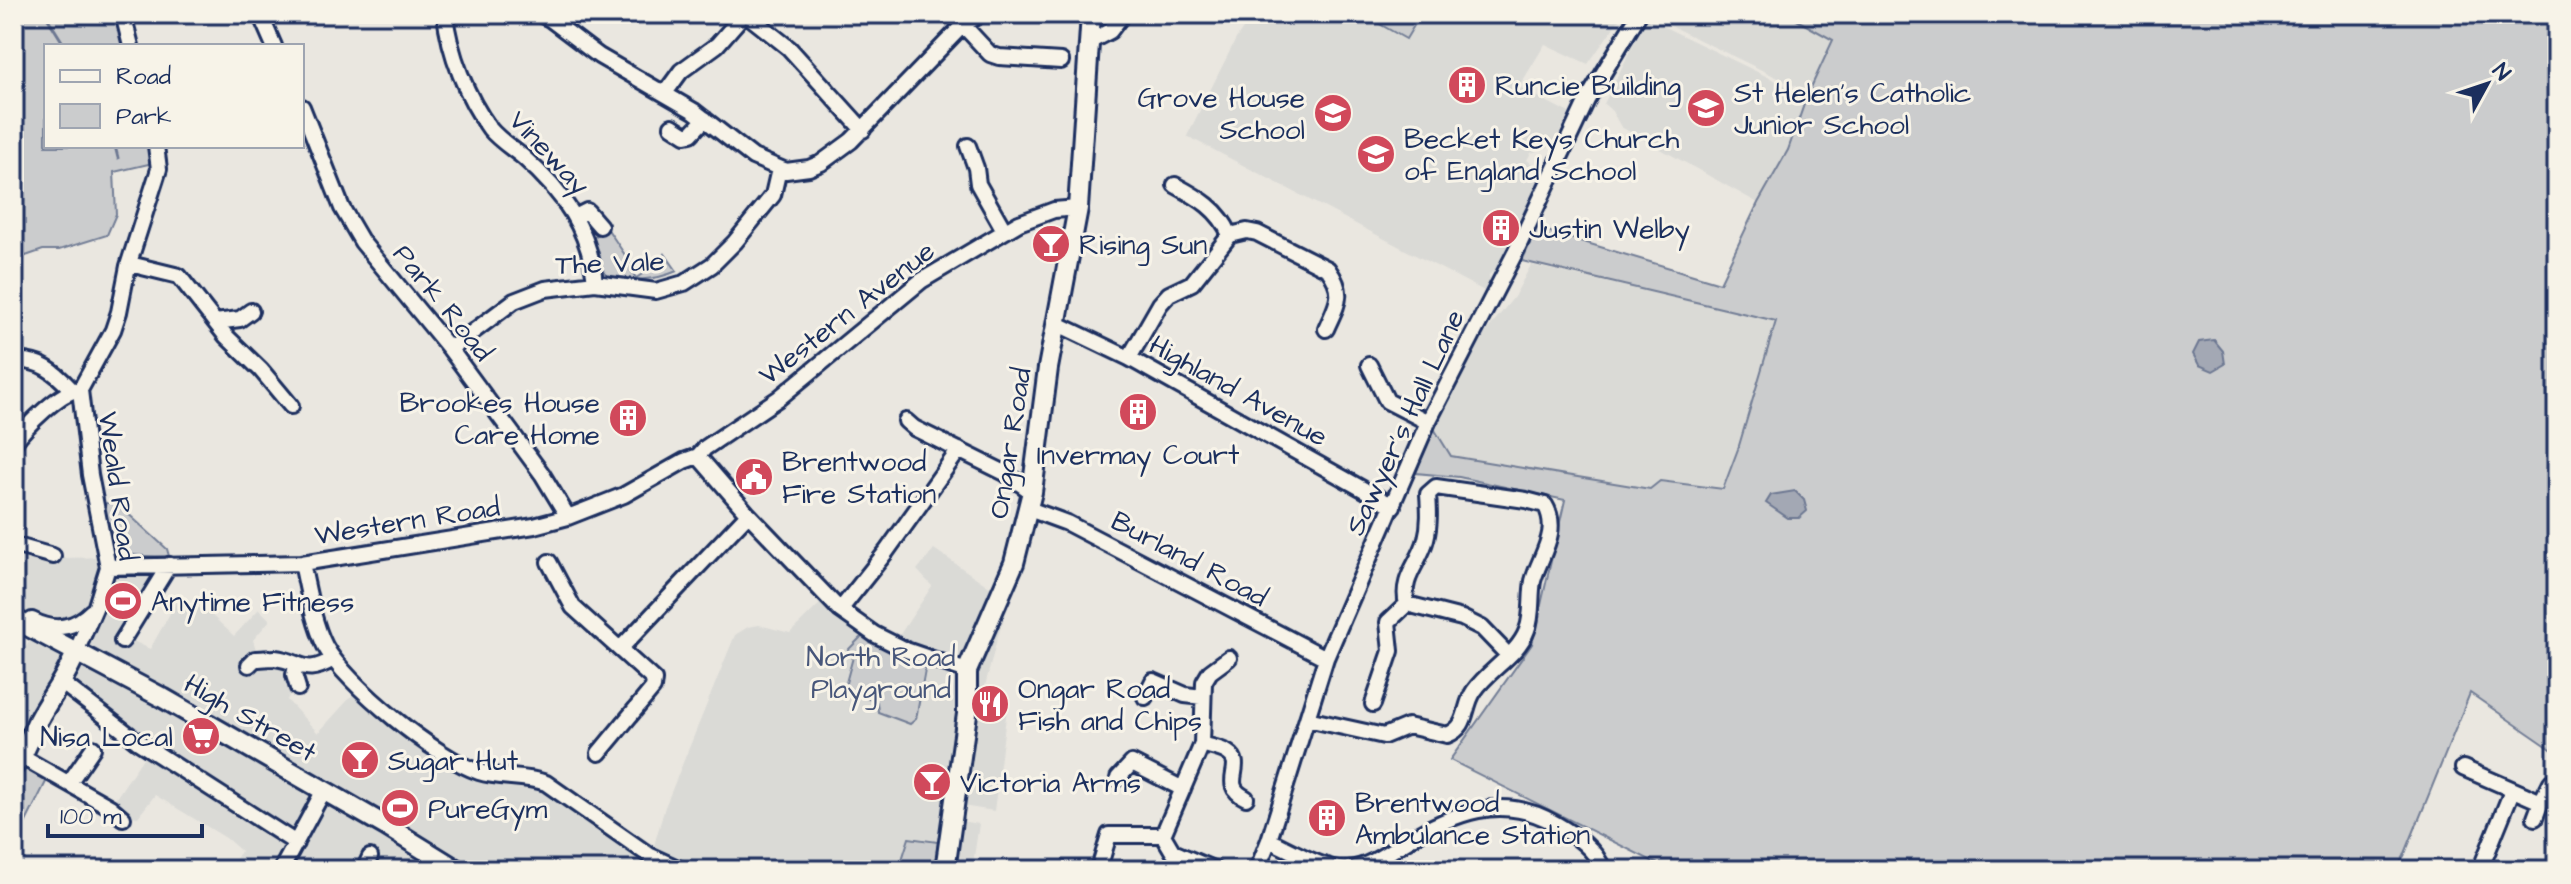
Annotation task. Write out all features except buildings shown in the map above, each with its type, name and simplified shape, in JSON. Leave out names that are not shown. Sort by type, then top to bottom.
[{"type":"main road","name":"Ongar Road","points":[[945,870],[967,714],[967,671],[1014,563],[1030,500],[1041,416],[1078,208],[1091,14]]},
{"type":"main road","name":"High Street","points":[[14,619],[150,691],[457,870]]},
{"type":"main road","points":[[18,761],[37,721],[71,668],[76,652]]},
{"type":"street","points":[[123,14],[130,44]]},
{"type":"street","points":[[260,14],[273,44]]},
{"type":"street","name":"Vineway","points":[[445,14],[448,34],[465,82],[491,131],[544,176],[575,217],[589,248],[595,283]]},
{"type":"street","points":[[540,14],[607,61],[705,119],[753,157],[779,169],[799,170],[821,163],[863,130],[963,25],[980,14]]},
{"type":"street","points":[[665,93],[681,71],[717,45],[745,14],[789,48],[863,130]]},
{"type":"street","points":[[1089,42],[1110,31],[1123,14]]},
{"type":"street","name":"Sawyer's Hall Lane","points":[[1257,870],[1326,658],[1428,422],[1516,251],[1587,100],[1639,14]]},
{"type":"street","points":[[963,25],[990,54],[1061,61]]},
{"type":"street","name":"Park Road","points":[[304,112],[352,226],[450,349],[542,474],[568,517]]},
{"type":"street","points":[[672,126],[686,135],[691,134],[705,119]]},
{"type":"street","points":[[968,146],[978,184],[1004,230]]},
{"type":"street","name":"Weald Road","points":[[76,652],[96,606],[108,567],[76,390],[113,330],[128,266],[155,185],[160,160],[157,148]]},
{"type":"street","name":"The Vale","points":[[450,349],[514,301],[560,285],[595,283],[656,291],[671,289],[701,273],[720,258],[773,195],[779,169]]},
{"type":"street","points":[[1175,185],[1202,200],[1218,214],[1230,235]]},
{"type":"street","name":"Western Avenue","points":[[698,456],[705,448],[779,398],[911,288],[1004,230],[1054,210],[1078,208]]},
{"type":"street","points":[[575,217],[587,211],[600,226]]},
{"type":"street","points":[[1129,358],[1169,294],[1192,283],[1230,235],[1247,231],[1257,233],[1328,269],[1339,295],[1326,329]]},
{"type":"street","points":[[128,266],[179,276],[215,322],[291,406]]},
{"type":"street","points":[[215,322],[240,319],[251,311]]},
{"type":"street","name":"Highland Avenue","points":[[1058,324],[1129,358],[1393,506]]},
{"type":"street","points":[[14,361],[39,363],[76,390],[29,424],[14,443]]},
{"type":"street","points":[[1369,365],[1387,401],[1428,422]]},
{"type":"street","name":"Burland Road","points":[[906,421],[914,428],[1005,473],[1030,500],[1067,523],[1326,658]]},
{"type":"street","points":[[840,610],[959,450]]},
{"type":"street","points":[[698,456],[748,514],[840,610],[874,634],[906,650],[967,671]]},
{"type":"street","name":"Western Road","points":[[108,567],[302,563],[534,526],[568,517],[624,495],[698,456]]},
{"type":"street","points":[[1307,719],[1384,736],[1408,726],[1447,735],[1462,725],[1472,694],[1527,630],[1534,578],[1543,560],[1550,529],[1548,509],[1545,505],[1526,500],[1436,487],[1428,494],[1429,523],[1425,542],[1407,579],[1404,593],[1407,604]]},
{"type":"street","points":[[620,649],[748,514]]},
{"type":"street","points":[[14,545],[53,556]]},
{"type":"street","points":[[549,562],[570,604],[654,680],[655,685],[599,753]]},
{"type":"street","points":[[302,563],[319,629],[333,659],[358,689],[461,765],[500,777],[533,778],[546,783],[649,855],[682,870]]},
{"type":"street","points":[[122,641],[169,565]]},
{"type":"street","points":[[1407,604],[1462,618],[1482,628],[1508,655]]},
{"type":"street","points":[[1373,704],[1391,651],[1388,622],[1407,604]]},
{"type":"street","points":[[14,610],[42,625],[59,628],[76,624],[96,606]]},
{"type":"street","points":[[249,665],[255,659],[276,658],[296,666],[320,667],[333,659]]},
{"type":"street","points":[[1163,835],[1202,744],[1204,682],[1210,672],[1229,658]]},
{"type":"street","points":[[296,666],[294,675],[298,688]]},
{"type":"street","points":[[1145,697],[1153,681],[1185,695],[1203,697]]},
{"type":"street","points":[[61,682],[137,741],[296,843]]},
{"type":"street","points":[[1202,744],[1228,753],[1233,758],[1234,789],[1246,798]]},
{"type":"street","points":[[69,783],[93,748]]},
{"type":"street","points":[[18,761],[69,783],[123,818]]},
{"type":"street","points":[[1118,778],[1132,763],[1183,789]]},
{"type":"street","points":[[2463,768],[2541,802]]},
{"type":"street","points":[[2535,818],[2551,782]]},
{"type":"street","points":[[281,870],[324,790]]},
{"type":"street","points":[[2480,870],[2512,791]]},
{"type":"street","points":[[1269,840],[1333,868],[1347,870],[1372,863],[1441,823],[1480,809],[1508,806],[1551,821],[1570,832],[1583,842],[1603,870]]},
{"type":"street","points":[[1100,865],[1109,835],[1163,835]]},
{"type":"street","points":[[1163,835],[1173,852],[1192,866],[1215,870]]},
{"type":"shaded area","name":"Becket Keys Church of England School","points":[[1253,14],[1623,14],[1588,64],[1545,44],[1519,87],[1569,113],[1554,145],[1531,153],[1527,160],[1540,170],[1539,185],[1499,266],[1489,275],[1492,295],[1187,136],[1236,39]]},
{"type":"shaded area","points":[[1786,14],[1834,39],[1809,93],[1648,15]]},
{"type":"shaded area","name":"St Helen's Catholic Junior School","points":[[1646,18],[1807,96],[1788,150],[1758,203],[1621,127],[1604,104]]},
{"type":"shaded area","points":[[1531,265],[1789,324],[1737,503],[1448,455],[1433,427],[1473,348],[1514,297]]},
{"type":"shaded area","points":[[2214,340],[2223,351],[2225,364],[2213,371],[2199,365],[2193,354],[2199,342]]},
{"type":"shaded area","points":[[1795,491],[1804,500],[1807,511],[1799,518],[1788,518],[1766,503],[1771,495]]},
{"type":"shaded area","points":[[934,549],[1010,601],[983,694],[1008,701],[994,811],[956,805],[954,820],[979,824],[972,870],[229,870],[241,851],[226,838],[155,795],[138,817],[127,816],[110,807],[149,749],[62,682],[14,757],[14,664],[36,632],[14,619],[14,550],[64,558],[107,557],[108,566],[157,565],[121,634],[129,639],[150,649],[177,601],[206,610],[234,636],[259,609],[270,620],[253,640],[260,662],[283,664],[288,672],[288,682],[294,686],[287,700],[318,733],[358,689],[477,769],[533,778],[651,856],[665,807],[735,635],[759,625],[790,633],[830,594],[876,625],[899,636],[932,586],[917,570]]},
{"type":"green space","points":[[14,14],[51,14],[52,18],[67,14],[123,14],[130,44],[44,44],[44,148],[152,148],[153,163],[114,172],[116,214],[107,235],[14,260]]},
{"type":"green space","points":[[1362,14],[1421,14],[1406,39]]},
{"type":"green space","points":[[1786,14],[2557,14],[2557,753],[2470,693],[2404,856],[2395,870],[1670,870],[1450,760],[1532,644],[1565,500],[1459,477],[1416,473],[1433,427],[1451,456],[1650,489],[1660,481],[1723,489],[1776,321],[1522,261],[1537,228],[1720,283],[1758,203],[1788,150],[1807,96],[1833,40]]},
{"type":"green space","points":[[607,228],[631,264],[628,266],[636,278],[660,263],[665,254],[677,271],[643,279],[608,277],[600,266],[593,238]]},
{"type":"green space","points":[[114,501],[167,549],[169,556],[128,554],[115,544],[104,504]]},
{"type":"green space","name":"North Road Playground","points":[[874,634],[927,659],[916,719],[910,724],[878,712],[877,702],[844,690],[853,657],[848,650],[860,638]]},
{"type":"green space","points":[[23,765],[51,772],[19,836],[14,834],[14,772]]},
{"type":"green space","points":[[909,838],[938,842],[934,870],[899,869]]},
{"type":"waterway","points":[[45,14],[64,44]]},
{"type":"waterway","points":[[116,148],[118,158]]},
{"type":"place","name":"Runcie Building","points":[[1467,85]]},
{"type":"place","name":"St Helen's Catholic Junior School","points":[[1706,108]]},
{"type":"place","name":"Grove House School","points":[[1333,113]]},
{"type":"place","name":"Becket Keys Church of England School","points":[[1376,154]]},
{"type":"place","name":"Justin Welby","points":[[1501,228]]},
{"type":"place","name":"Rising Sun","points":[[1051,244]]},
{"type":"place","name":"Invermay Court","points":[[1138,412]]},
{"type":"place","name":"Brookes House Care Home","points":[[628,418]]},
{"type":"place","name":"Brentwood Fire Station","points":[[754,477]]},
{"type":"place","name":"Anytime Fitness","points":[[123,601]]},
{"type":"place","name":"Ongar Road Fish and Chips","points":[[990,704]]},
{"type":"place","name":"Nisa Local","points":[[201,736]]},
{"type":"place","name":"Sugar Hut","points":[[360,760]]},
{"type":"place","name":"Victoria Arms","points":[[932,782]]},
{"type":"place","name":"PureGym","points":[[400,808]]},
{"type":"place","name":"Brentwood Ambulance Station","points":[[1327,818]]}]
